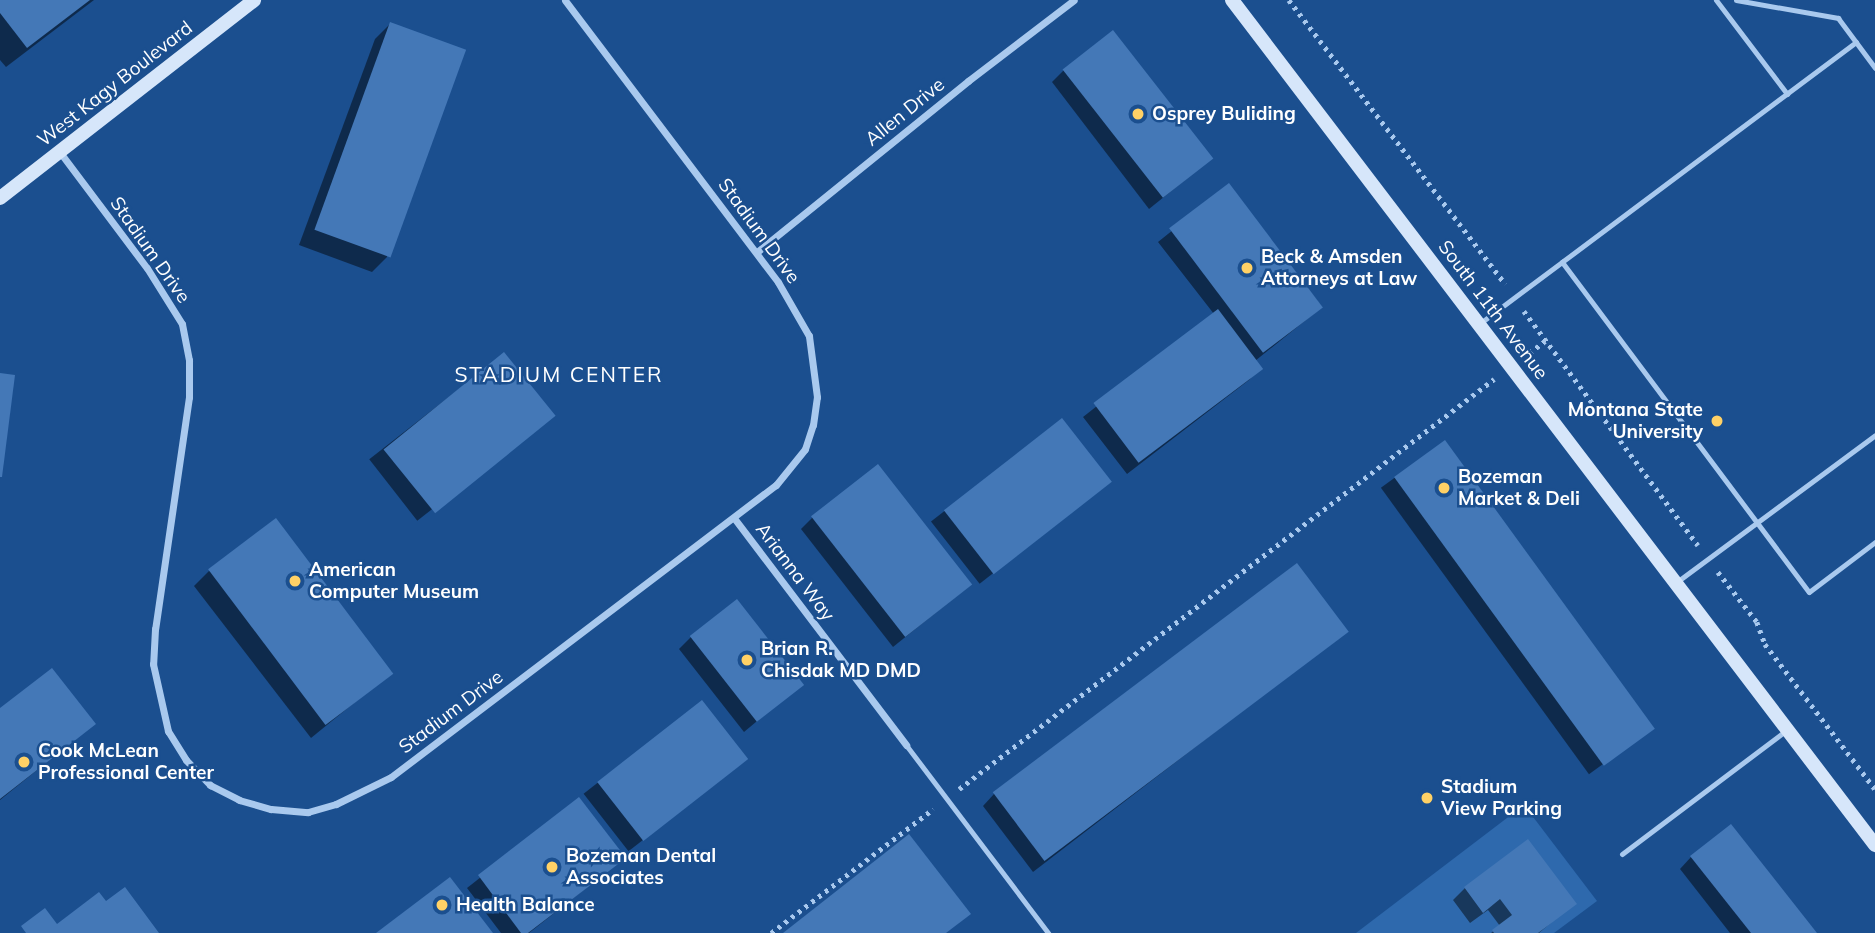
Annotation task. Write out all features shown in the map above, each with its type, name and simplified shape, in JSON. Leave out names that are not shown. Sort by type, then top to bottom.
[{"type":"street","name":"West Kagy Boulevard","points":[[0,198],[254,0]]},
{"type":"street","name":"Stadium Drive","points":[[60,151],[147,268],[182,324],[189,360],[189,397],[173,515],[159,591],[153,664],[168,731],[186,760],[210,785],[239,800],[271,809],[308,812],[336,804],[378,786],[734,518],[776,485],[805,449],[817,397],[809,336],[757,252],[565,0]]},
{"type":"street","name":"Allen Drive","points":[[757,252],[1074,0]]},
{"type":"street","name":"South 11th Avenue","points":[[1232,0],[1875,845]]},
{"type":"street","name":"Arianna Way","points":[[734,518],[906,745]]},
{"type":"lane","points":[[1716,0],[1787,94]]},
{"type":"lane","points":[[1736,0],[1838,18],[1875,68]]},
{"type":"lane","points":[[1479,324],[1856,42]]},
{"type":"lane","points":[[1562,262],[1809,592],[1875,542]]},
{"type":"lane","points":[[1676,583],[1875,435]]},
{"type":"lane","points":[[1622,853],[1787,729]]},
{"type":"lane","points":[[906,745],[1048,933]]},
{"type":"path","points":[[1289,0],[1515,297],[1545,341],[1756,622],[1765,644],[1875,789]]},
{"type":"path","points":[[771,933],[1545,341]]},
{"type":"shaded area","points":[[1524,805],[1597,901],[1554,933],[1356,933]]},
{"type":"building","points":[[0,0],[90,0],[27,48],[0,13]]},
{"type":"building","points":[[390,22],[466,50],[391,257],[314,230]]},
{"type":"building","name":"Osprey Buliding","points":[[1113,30],[1213,158],[1163,198],[1063,69]]},
{"type":"building","name":"Beck & Amsden Attorneys at Law","points":[[1229,183],[1323,308],[1263,353],[1169,228]]},
{"type":"building","points":[[1218,309],[1263,369],[1139,463],[1093,403]]},
{"type":"building","points":[[504,352],[556,416],[435,513],[384,450]]},
{"type":"building","points":[[0,373],[15,375],[2,477],[0,477]]},
{"type":"building","points":[[1062,418],[1112,482],[994,574],[944,510]]},
{"type":"building","points":[[1445,440],[1655,729],[1604,766],[1394,477]]},
{"type":"building","points":[[878,464],[972,585],[905,637],[811,516]]},
{"type":"building","points":[[276,518],[393,674],[325,725],[208,569]]},
{"type":"building","points":[[1297,563],[1349,632],[1044,861],[993,792]]},
{"type":"building","name":"Brian R. Chisdak MD DMD","points":[[737,599],[804,685],[757,722],[690,636]]},
{"type":"building","name":"Cook McLean Professional Center","points":[[52,668],[96,724],[0,799],[0,708]]},
{"type":"building","points":[[702,700],[748,759],[643,841],[597,782]]},
{"type":"building","name":"Bozeman Dental Associates","points":[[579,797],[626,858],[528,933],[521,933],[478,875]]},
{"type":"building","points":[[1731,824],[1817,933],[1751,933],[1690,856]]},
{"type":"building","points":[[909,834],[971,914],[946,933],[783,933]]},
{"type":"building","points":[[1528,839],[1577,904],[1538,933],[1494,933],[1492,930],[1512,915],[1500,899],[1483,913],[1464,887]]},
{"type":"building","name":"Health Balance","points":[[450,877],[493,933],[376,933]]},
{"type":"building","points":[[125,887],[159,933],[26,933],[21,926],[45,908],[57,924],[99,892],[106,901]]},
{"type":"place","name":"Osprey Buliding","points":[[1138,114]]},
{"type":"place","name":"Beck & Amsden Attorneys at Law","points":[[1247,268]]},
{"type":"place","name":"Montana State University","points":[[1717,421]]},
{"type":"place","name":"Bozeman Market & Deli","points":[[1444,488]]},
{"type":"place","name":"American Computer Museum","points":[[295,581]]},
{"type":"place","name":"Brian R. Chisdak MD DMD","points":[[747,660]]},
{"type":"place","name":"Cook McLean Professional Center","points":[[24,762]]},
{"type":"place","name":"Stadium View Parking","points":[[1427,798]]},
{"type":"place","name":"Bozeman Dental Associates","points":[[552,867]]},
{"type":"place","name":"Health Balance","points":[[442,905]]},
{"type":"district","name":"STADIUM CENTER","points":[[559,374]]}]
